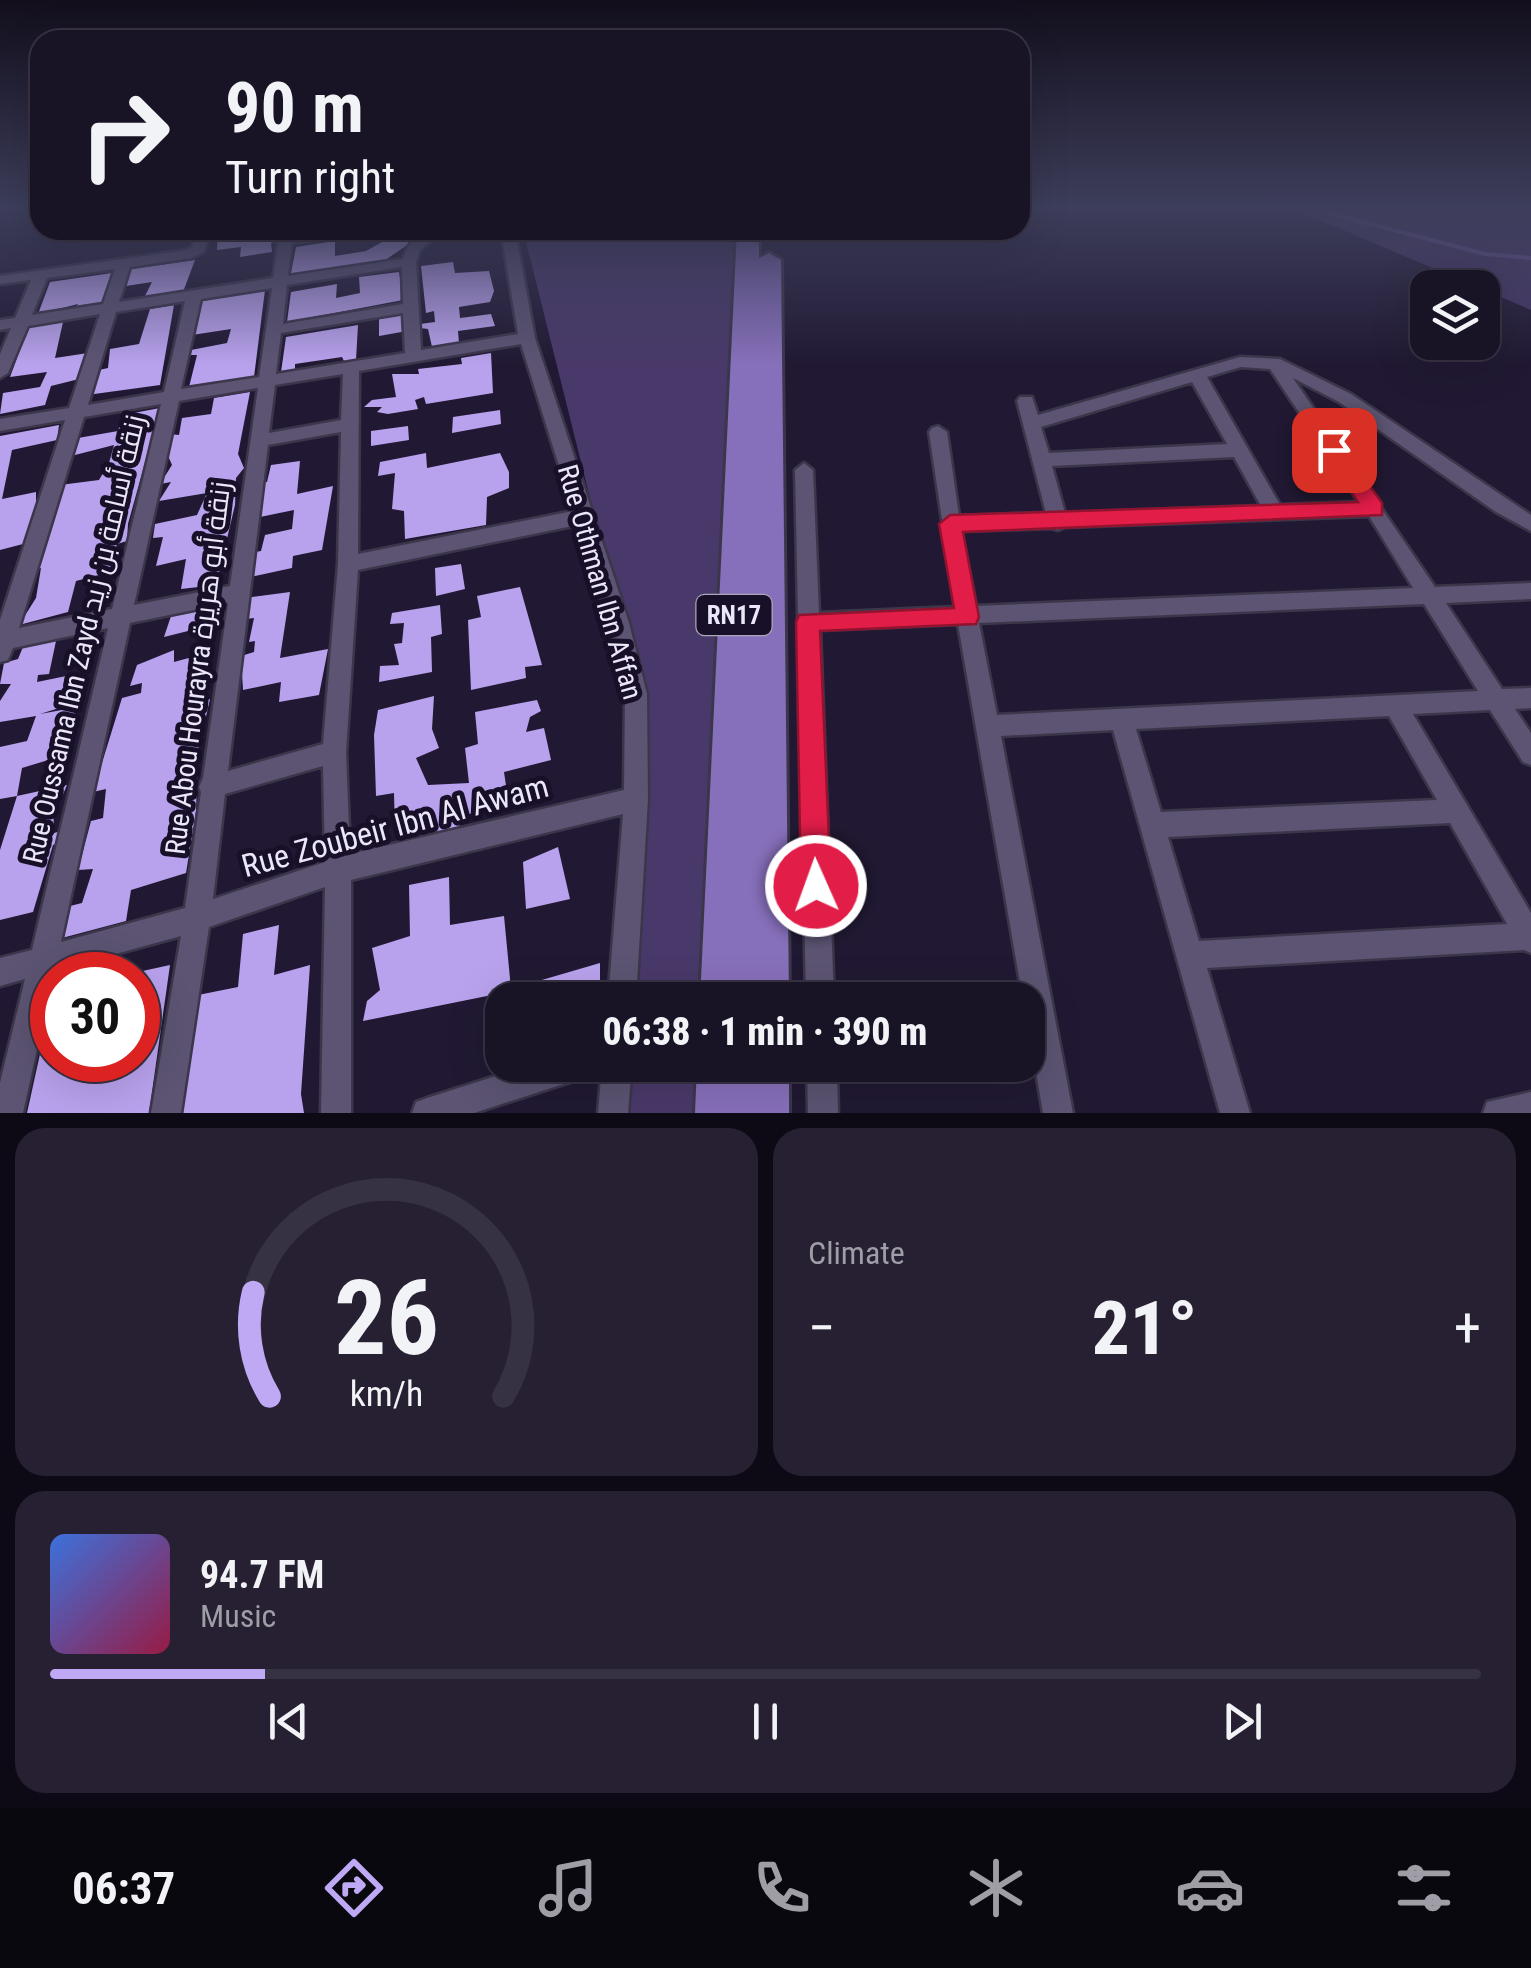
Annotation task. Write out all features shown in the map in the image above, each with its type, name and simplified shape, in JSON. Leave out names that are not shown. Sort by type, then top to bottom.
[{"type":"highway","name":"RN17","points":[[724,982],[747,261]]},
{"type":"highway","name":"RN17","points":[[766,982],[769,261]]},
{"type":"highway","points":[[720,1113],[721,1082]]},
{"type":"highway","points":[[764,1113],[765,1082]]},
{"type":"street","points":[[0,280],[135,261]]},
{"type":"street","name":"Rue Abou Hourayra زنقة أبو هريرة","points":[[166,1113],[197,918],[282,261]]},
{"type":"street","name":"Rue Othman Ibn Affan","points":[[513,261],[527,338],[636,694],[636,799],[623,982]]},
{"type":"street","points":[[0,326],[409,262],[414,356]]},
{"type":"street","points":[[1,644],[124,263]]},
{"type":"street","points":[[0,372],[41,275]]},
{"type":"street","name":"Rue Oussama Ibn Zayd زنقة أسامة بن زيد","points":[[42,952],[194,296]]},
{"type":"street","points":[[273,330],[411,307]]},
{"type":"street","points":[[0,425],[527,338]]},
{"type":"street","points":[[1033,423],[1249,360],[1272,360],[1382,422],[1531,524]]},
{"type":"street","points":[[1272,360],[1374,509],[1531,754]]},
{"type":"street","points":[[336,1113],[338,870],[334,752],[348,564],[351,367]]},
{"type":"street","points":[[1197,374],[1275,513]]},
{"type":"street","points":[[1026,402],[1058,523]]},
{"type":"street","points":[[258,441],[350,424]]},
{"type":"street","points":[[938,432],[950,524],[1058,1113]]},
{"type":"street","points":[[1043,460],[1240,450]]},
{"type":"street","points":[[804,470],[819,982]]},
{"type":"street","points":[[950,524],[1374,509]]},
{"type":"street","points":[[348,564],[584,516]]},
{"type":"street","points":[[808,622],[1531,591]]},
{"type":"street","points":[[1,644],[237,592]]},
{"type":"street","points":[[989,726],[1531,698]]},
{"type":"street","points":[[1192,955],[1530,938],[1396,706]]},
{"type":"street","points":[[1122,720],[1236,1113]]},
{"type":"street","points":[[211,787],[334,752]]},
{"type":"street","name":"Rue Zoubeir Ibn Al Awam","points":[[70,952],[197,918],[338,870],[636,799]]},
{"type":"street","points":[[1152,826],[1459,811]]},
{"type":"street","name":"Rue Zoubeir Ibn Al Awam","points":[[0,972],[30,963]]},
{"type":"street","name":"Rue Oussama Ibn Zayd زنقة أسامة بن زيد","points":[[8,1113],[30,1008]]},
{"type":"street","points":[[427,1113],[523,1082]]},
{"type":"street","points":[[612,1113],[615,1082]]},
{"type":"street","points":[[822,1082],[823,1113]]},
{"type":"street","points":[[1498,1113],[1531,1107]]},
{"type":"shaded area","points":[[531,261],[736,261],[700,982],[625,982],[640,698]]},
{"type":"shaded area","points":[[1416,261],[1531,261],[1531,310],[1500,297],[1500,270],[1437,270]]},
{"type":"shaded area","points":[[620,1082],[695,1082],[694,1113],[618,1113]]},
{"type":"building","points":[[195,261],[183,292],[144,298],[152,282],[126,286],[131,269]]},
{"type":"building","points":[[293,261],[384,261],[378,265],[290,278]]},
{"type":"building","points":[[453,262],[455,273],[489,271],[494,291],[490,302],[459,307],[460,318],[491,314],[495,326],[458,331],[459,343],[432,347],[428,329],[420,328],[420,324],[435,322],[434,311],[426,313],[421,266]]},
{"type":"building","points":[[119,272],[109,303],[74,311],[78,304],[38,314],[50,282]]},
{"type":"building","points":[[399,272],[403,300],[287,322],[291,292],[337,284],[336,298],[360,293],[359,277]]},
{"type":"building","points":[[265,290],[254,377],[189,387],[197,355],[188,355],[191,350],[227,343],[231,329],[192,335],[202,301]]},
{"type":"building","points":[[174,305],[160,385],[87,395],[99,370],[108,368],[110,349],[139,344],[150,309]]},
{"type":"building","points":[[403,315],[407,331],[379,336],[379,319]]},
{"type":"building","points":[[63,322],[55,358],[88,353],[79,379],[51,386],[45,405],[0,414],[3,393],[40,387],[47,372],[10,377],[29,326]]},
{"type":"building","points":[[358,325],[356,360],[345,363],[342,357],[295,364],[295,371],[281,372],[286,337]]},
{"type":"building","points":[[491,353],[493,393],[426,404],[424,397],[415,400],[418,409],[388,414],[377,412],[382,407],[364,407],[372,400],[396,397],[392,374],[419,374],[418,369],[462,364],[461,358]]},
{"type":"building","points":[[250,392],[238,454],[244,468],[236,478],[235,505],[216,585],[181,589],[186,559],[156,566],[163,537],[153,538],[155,524],[197,515],[207,493],[159,501],[171,482],[160,484],[172,465],[166,451],[170,434],[179,435],[182,418],[211,414],[214,398]]},
{"type":"building","points":[[160,408],[128,524],[127,541],[117,544],[110,572],[76,581],[68,612],[19,625],[36,598],[41,568],[34,570],[60,485],[99,480],[109,463],[114,445],[71,456],[78,438],[118,431],[123,415]]},
{"type":"building","points":[[500,410],[501,424],[452,433],[453,417]]},
{"type":"building","points":[[59,425],[57,440],[12,450],[2,499],[36,492],[36,509],[23,544],[0,550],[0,436]]},
{"type":"building","points":[[408,426],[409,440],[371,446],[371,431]]},
{"type":"building","points":[[426,453],[427,468],[500,453],[509,472],[509,488],[487,497],[486,525],[405,539],[404,511],[392,509],[395,473],[378,476],[380,462]]},
{"type":"building","points":[[300,461],[297,494],[333,486],[322,550],[293,556],[292,568],[246,578],[250,553],[261,551],[265,535],[292,529],[294,510],[260,517],[252,501],[262,499],[264,492],[255,493],[257,483],[267,482],[271,465]]},
{"type":"building","points":[[461,564],[465,589],[436,596],[435,568]]},
{"type":"building","points":[[520,587],[542,665],[525,667],[526,678],[471,690],[468,620],[481,617],[477,596]]},
{"type":"building","points":[[290,592],[280,658],[328,649],[319,695],[279,702],[281,682],[243,690],[241,656],[254,652],[255,641],[249,642],[254,618],[237,620],[244,598]]},
{"type":"building","points":[[210,602],[208,626],[164,637],[173,610]]},
{"type":"building","points":[[440,605],[442,634],[431,637],[432,672],[379,682],[380,666],[399,665],[394,644],[402,643],[404,623],[390,624],[392,613]]},
{"type":"building","points":[[56,641],[49,674],[38,675],[37,682],[81,673],[75,703],[40,714],[78,707],[69,732],[68,754],[22,768],[17,796],[0,799],[0,747],[27,741],[36,716],[0,722],[0,701],[11,684],[0,684],[4,663],[18,659],[23,647]]},
{"type":"building","points":[[174,650],[174,662],[207,653],[198,702],[210,699],[198,751],[196,811],[186,873],[131,890],[126,921],[62,938],[70,906],[82,903],[93,869],[78,870],[91,821],[103,818],[106,789],[93,792],[122,698],[141,693],[142,683],[130,686],[137,665]]},
{"type":"building","points":[[434,696],[432,729],[439,748],[416,758],[428,785],[469,783],[465,748],[478,744],[475,712],[537,700],[541,711],[530,717],[526,732],[544,728],[551,760],[504,772],[509,806],[459,816],[460,831],[437,839],[433,825],[395,832],[394,793],[376,796],[374,735],[378,710]]},
{"type":"building","points":[[67,785],[61,799],[53,802],[54,833],[69,829],[64,841],[53,845],[33,912],[0,920],[0,850],[17,796]]},
{"type":"building","points":[[558,847],[570,899],[526,909],[523,862]]},
{"type":"building","points":[[449,877],[450,925],[504,916],[510,982],[485,982],[485,996],[363,1021],[367,1001],[380,990],[372,948],[410,936],[409,885]]},
{"type":"building","points":[[279,925],[274,975],[310,965],[301,1094],[304,1113],[182,1113],[187,1040],[198,995],[238,987],[243,934]]},
{"type":"building","points":[[600,963],[600,982],[535,982]]},
{"type":"building","points":[[170,965],[160,1035],[160,967]]},
{"type":"building","points":[[34,1082],[153,1082],[149,1113],[27,1113]]},
{"type":"route","points":[[816,886],[808,622],[967,617],[950,524],[1374,509],[1334,450]]}]
